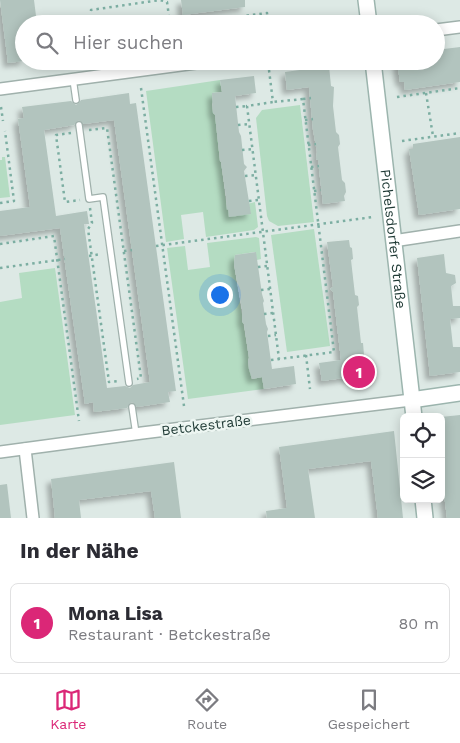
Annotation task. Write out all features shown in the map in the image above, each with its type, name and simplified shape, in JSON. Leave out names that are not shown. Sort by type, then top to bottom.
[{"type":"street","points":[[366,0],[368,15]]},
{"type":"street","points":[[445,29],[460,27]]},
{"type":"street","points":[[0,89],[142,70]]},
{"type":"street","name":"Pichelsdorfer Straße","points":[[374,70],[413,413]]},
{"type":"street","points":[[393,241],[460,231]]},
{"type":"street","points":[[411,400],[460,393]]},
{"type":"street","name":"Betckestraße","points":[[0,452],[411,400]]},
{"type":"street","points":[[25,449],[33,518]]},
{"type":"street","points":[[423,503],[425,518]]},
{"type":"lane","points":[[73,79],[76,100]]},
{"type":"lane","points":[[79,125],[89,199],[104,197],[129,383]]},
{"type":"lane","points":[[132,407],[136,434]]},
{"type":"path","points":[[91,15],[91,10],[160,0],[166,2],[168,15]]},
{"type":"path","points":[[252,15],[267,13],[267,15]]},
{"type":"path","points":[[269,70],[273,102]]},
{"type":"path","points":[[141,88],[184,406]]},
{"type":"path","points":[[397,97],[460,88]]},
{"type":"path","points":[[426,93],[433,136]]},
{"type":"path","points":[[236,107],[311,98]]},
{"type":"path","points":[[303,99],[334,352]]},
{"type":"path","points":[[247,106],[279,359]]},
{"type":"path","points":[[1,107],[3,121]]},
{"type":"path","points":[[305,120],[313,119]]},
{"type":"path","points":[[238,125],[250,124]]},
{"type":"path","points":[[0,203],[14,201],[4,131]]},
{"type":"path","points":[[402,141],[460,133]]},
{"type":"path","points":[[308,144],[316,144]]},
{"type":"path","points":[[242,150],[253,149]]},
{"type":"path","points":[[311,167],[319,166]]},
{"type":"path","points":[[245,176],[256,175]]},
{"type":"path","points":[[314,191],[322,190]]},
{"type":"path","points":[[249,201],[259,200]]},
{"type":"path","points":[[88,229],[92,223],[90,207]]},
{"type":"path","points":[[156,246],[373,217]]},
{"type":"path","points":[[0,244],[54,236],[79,421]]},
{"type":"path","points":[[322,256],[329,255]]},
{"type":"path","points":[[0,268],[65,259]]},
{"type":"path","points":[[258,267],[268,266]]},
{"type":"path","points":[[326,282],[332,281]]},
{"type":"path","points":[[261,290],[270,289]]},
{"type":"path","points":[[329,308],[335,307]]},
{"type":"path","points":[[264,314],[273,313]]},
{"type":"path","points":[[268,336],[276,335]]},
{"type":"path","points":[[332,337],[338,336]]},
{"type":"path","points":[[271,360],[340,351]]},
{"type":"path","points":[[306,355],[310,389]]},
{"type":"green space","points":[[220,80],[222,92],[212,93],[212,104],[213,113],[215,114],[227,209],[255,202],[258,227],[254,230],[206,237],[203,212],[181,215],[184,239],[166,242],[146,91]]},
{"type":"green space","points":[[300,105],[314,222],[278,226],[269,221],[267,216],[256,118],[262,110]]},
{"type":"green space","points":[[2,157],[5,157],[10,197],[0,198],[0,160],[2,160]]},
{"type":"green space","points":[[314,229],[330,346],[287,352],[271,235]]},
{"type":"green space","points":[[259,238],[261,259],[257,260],[255,252],[235,255],[234,265],[249,358],[249,369],[252,379],[262,377],[264,389],[188,399],[167,248],[185,246],[188,270],[210,267],[207,243]]},
{"type":"green space","points":[[55,268],[75,415],[0,425],[0,302],[22,298],[19,273]]},
{"type":"building","points":[[0,0],[34,0],[36,15],[15,15],[15,62],[8,63]]},
{"type":"building","points":[[181,0],[245,0],[245,7],[183,15]]},
{"type":"building","points":[[460,47],[460,82],[405,90],[404,82],[400,82],[398,70],[445,70],[445,49]]},
{"type":"building","points":[[329,70],[331,86],[334,87],[333,106],[336,132],[339,135],[340,144],[338,147],[342,180],[345,183],[345,201],[323,204],[318,160],[316,159],[317,152],[309,87],[287,90],[285,72]]},
{"type":"building","points":[[254,76],[256,93],[235,96],[244,164],[247,167],[244,171],[251,214],[229,217],[215,115],[213,113],[212,93],[222,92],[220,80]]},
{"type":"building","points":[[129,93],[130,104],[136,103],[176,391],[168,392],[170,402],[137,407],[132,402],[127,408],[94,412],[93,402],[85,404],[60,228],[0,236],[0,211],[30,207],[18,119],[24,118],[22,107],[71,101],[76,105],[81,100]],"holes":[[[79,120],[84,124],[114,120],[150,382],[133,385],[130,388],[125,386],[107,388],[84,224],[89,224],[87,211],[56,216],[44,130],[74,125]]]},
{"type":"building","points":[[460,137],[460,209],[419,215],[409,149],[413,149],[413,144]]},
{"type":"building","points":[[349,240],[350,247],[352,248],[353,259],[351,260],[355,295],[358,296],[359,305],[357,307],[361,343],[363,343],[364,355],[362,355],[365,375],[322,381],[319,363],[341,360],[333,292],[330,289],[333,287],[327,242]]},
{"type":"building","points":[[256,252],[272,369],[294,366],[296,384],[264,389],[262,377],[252,379],[234,264],[235,255]]},
{"type":"building","points":[[444,254],[446,273],[455,275],[456,283],[451,286],[453,306],[460,306],[460,318],[450,319],[453,347],[460,347],[460,372],[430,376],[417,258]]},
{"type":"building","points":[[460,415],[460,518],[447,518],[445,502],[445,417]]},
{"type":"building","points":[[394,431],[403,518],[378,518],[371,461],[308,469],[315,518],[267,518],[266,511],[287,508],[279,447]]},
{"type":"building","points":[[174,462],[181,518],[155,518],[151,491],[79,500],[81,518],[55,518],[51,479]]},
{"type":"building","points":[[7,484],[11,518],[0,518],[0,485]]},
{"type":"place","name":"Mona Lisa","points":[[359,372]]}]
